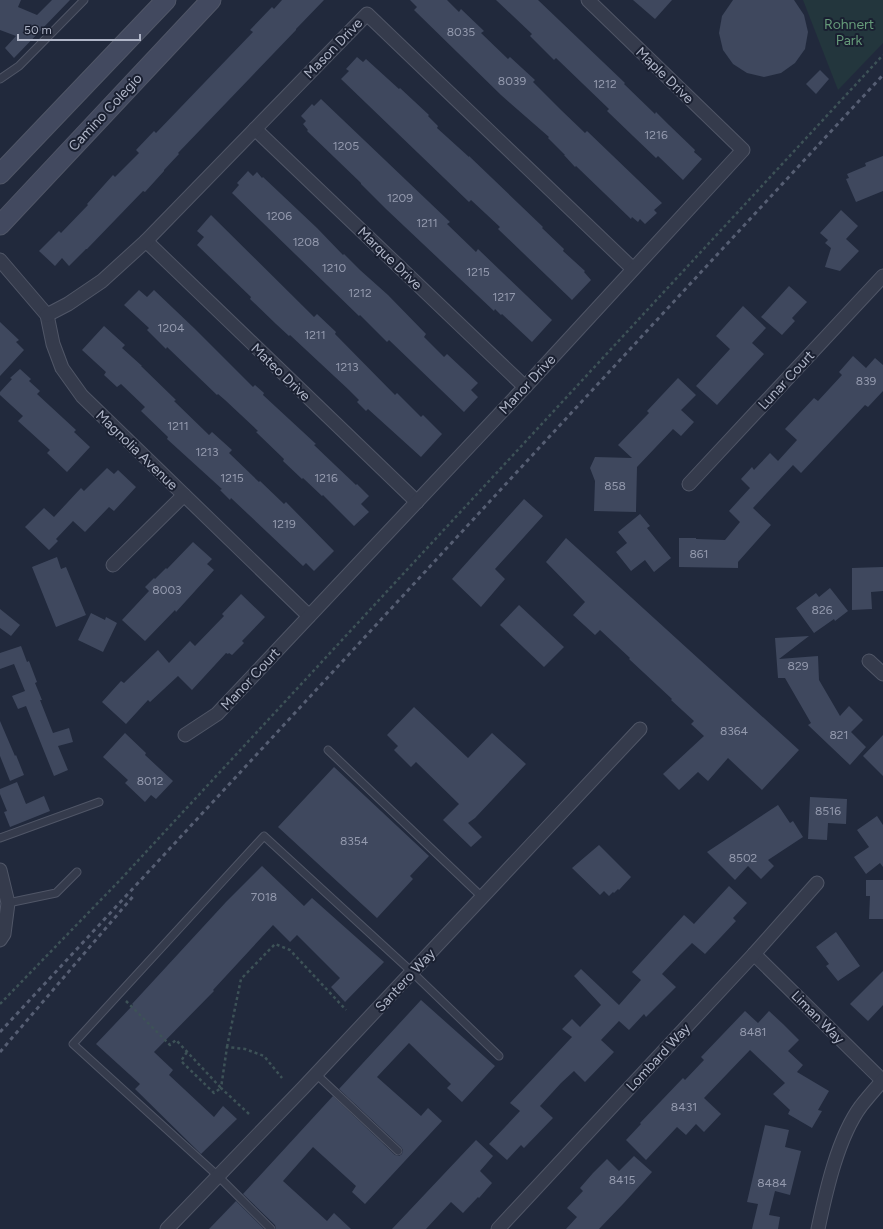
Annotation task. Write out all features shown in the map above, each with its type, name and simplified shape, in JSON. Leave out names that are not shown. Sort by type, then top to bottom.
[{"type":"street","points":[[0,174],[166,0]]},
{"type":"street","name":"Camino Colegio","points":[[0,225],[211,0]]},
{"type":"street","name":"Maple Drive","points":[[588,0],[743,150]]},
{"type":"street","name":"Mason Drive","points":[[47,315],[68,304],[102,282],[146,241],[367,14],[632,268]]},
{"type":"street","name":"Marque Drive","points":[[255,129],[525,387]]},
{"type":"street","name":"Manor Drive","points":[[309,616],[525,387],[632,268],[743,150]]},
{"type":"street","name":"Mateo Drive","points":[[146,241],[417,502]]},
{"type":"street","name":"Magnolia Avenue","points":[[0,260],[47,315],[53,344],[62,368],[82,396],[309,616]]},
{"type":"street","name":"Lunar Court","points":[[689,484],[883,276]]},
{"type":"street","points":[[113,565],[184,495]]},
{"type":"street","name":"Manor Court","points":[[185,734],[217,714],[309,616]]},
{"type":"street","points":[[869,661],[883,674]]},
{"type":"street","name":"Santero Way","points":[[167,1229],[316,1074],[640,729]]},
{"type":"street","points":[[0,870],[8,903],[4,934],[0,940]]},
{"type":"street","name":"Lombard Way","points":[[498,1229],[754,954],[817,883]]},
{"type":"street","name":"Liman Way","points":[[754,954],[883,1081]]},
{"type":"street","points":[[818,1229],[823,1205],[842,1141],[860,1106],[883,1081]]},
{"type":"lane","points":[[0,79],[20,66],[84,0]]},
{"type":"lane","points":[[328,750],[482,897]]},
{"type":"lane","points":[[0,838],[99,802]]},
{"type":"lane","points":[[271,1229],[218,1176],[73,1044],[264,836],[412,972],[499,1056]]},
{"type":"lane","points":[[8,903],[56,893],[78,872]]},
{"type":"lane","points":[[316,1074],[398,1151]]},
{"type":"path","points":[[0,1004],[121,879],[883,55]]},
{"type":"path","points":[[187,1052],[181,1061],[214,1093],[221,1088],[227,1047],[241,979],[275,944],[290,950],[346,1010]]},
{"type":"path","points":[[126,1000],[170,1045],[176,1040],[221,1088],[249,1114]]},
{"type":"path","points":[[227,1047],[245,1049],[264,1056],[282,1078]]},
{"type":"green space","name":"Rohnert Park","points":[[803,0],[883,0],[883,43],[838,90]]},
{"type":"building","points":[[0,0],[21,0],[18,7],[37,15],[52,0],[70,0],[14,58],[5,48],[16,36],[0,30]]},
{"type":"building","points":[[282,0],[324,0],[178,153],[179,154],[145,192],[143,191],[69,266],[62,258],[55,266],[39,251],[59,231],[61,233],[88,205],[87,204],[113,175],[115,177],[139,153],[136,150],[154,131],[156,133],[253,32],[250,30],[272,7],[274,9]]},
{"type":"building","points":[[410,0],[447,0],[459,12],[461,9],[484,31],[481,33],[508,59],[510,57],[535,80],[533,82],[561,110],[585,133],[587,131],[662,203],[654,210],[657,213],[645,224],[640,219],[638,222],[632,217],[631,219],[576,166],[575,167],[548,138],[549,137],[501,95],[414,10],[417,7]]},
{"type":"building","points":[[496,0],[538,0],[625,83],[624,84],[655,114],[656,112],[695,150],[694,152],[702,159],[683,180],[658,156],[656,158],[633,136],[607,111],[609,109],[556,58],[554,60],[530,36],[532,34]]},
{"type":"building","points":[[633,0],[672,0],[655,19]]},
{"type":"building","points":[[733,0],[794,0],[804,15],[808,32],[805,49],[795,63],[781,73],[764,77],[747,73],[733,64],[723,50],[719,33],[722,16]]},
{"type":"building","points":[[357,57],[363,62],[366,59],[429,115],[428,116],[438,126],[437,128],[469,156],[543,227],[542,228],[564,249],[563,251],[585,271],[584,272],[591,280],[572,300],[498,229],[500,227],[471,200],[469,202],[341,79],[349,71],[346,69]]},
{"type":"building","points":[[820,70],[829,79],[816,94],[806,84]]},
{"type":"building","points":[[321,99],[450,222],[447,224],[476,252],[478,249],[552,320],[532,342],[502,314],[501,315],[495,309],[494,311],[386,209],[307,131],[308,130],[303,124],[306,121],[301,116],[312,104],[314,106]]},
{"type":"building","points":[[883,156],[883,191],[856,202],[846,179],[849,178],[847,174],[866,166],[865,163]]},
{"type":"building","points":[[248,171],[253,176],[257,172],[262,178],[263,177],[343,255],[344,254],[388,295],[426,334],[424,337],[444,357],[447,354],[478,383],[471,390],[478,397],[464,412],[389,340],[387,342],[360,315],[359,316],[232,193],[239,185],[237,183]]},
{"type":"building","points":[[841,210],[858,226],[846,239],[859,251],[840,271],[825,267],[831,248],[825,243],[828,240],[820,233]]},
{"type":"building","points":[[211,215],[314,317],[317,314],[336,332],[335,334],[395,395],[397,393],[421,417],[423,415],[442,434],[421,457],[368,409],[366,411],[357,402],[359,400],[349,390],[290,335],[289,336],[276,324],[250,299],[251,297],[197,245],[204,237],[197,231]]},
{"type":"building","points":[[789,286],[807,302],[792,318],[795,321],[782,335],[761,317]]},
{"type":"building","points":[[139,290],[147,297],[154,290],[253,387],[255,385],[264,393],[263,395],[369,496],[361,504],[369,512],[354,526],[323,495],[322,496],[303,478],[302,479],[283,461],[284,459],[256,432],[258,431],[225,400],[218,394],[217,395],[167,347],[166,349],[147,330],[149,328],[124,305]]},
{"type":"building","points":[[743,306],[766,328],[752,343],[764,354],[717,405],[696,386],[730,349],[716,336]]},
{"type":"building","points":[[0,322],[19,340],[16,342],[24,350],[0,376]]},
{"type":"building","points":[[104,326],[125,345],[122,348],[176,400],[174,401],[209,435],[212,432],[232,450],[229,453],[284,504],[286,502],[334,551],[314,571],[306,563],[303,566],[231,498],[230,500],[220,490],[222,489],[167,439],[168,437],[141,411],[145,407],[121,384],[117,387],[104,375],[106,372],[82,350]]},
{"type":"building","points":[[853,356],[866,368],[875,358],[883,365],[883,391],[868,407],[865,405],[801,473],[793,465],[753,508],[771,525],[738,562],[738,568],[679,567],[679,538],[725,540],[740,522],[729,511],[750,488],[741,479],[752,467],[754,470],[770,453],[778,461],[797,440],[785,429],[814,398],[818,401],[842,375],[839,372]]},
{"type":"building","points":[[20,369],[31,379],[29,381],[40,391],[37,394],[76,430],[74,432],[90,447],[67,472],[47,453],[50,450],[18,421],[23,416],[0,395],[0,392],[12,379],[10,378]]},
{"type":"building","points":[[678,378],[696,395],[681,410],[694,422],[681,436],[673,429],[637,467],[636,512],[594,511],[595,481],[590,468],[595,457],[632,458],[618,445],[649,413],[647,411]]},
{"type":"building","points":[[107,468],[114,474],[118,470],[136,487],[114,511],[109,507],[85,532],[73,521],[56,539],[58,541],[49,550],[25,527],[44,508],[54,517],[81,488],[84,491]]},
{"type":"building","points":[[524,499],[543,516],[495,569],[505,579],[481,607],[452,579]]},
{"type":"building","points":[[640,514],[650,526],[647,528],[671,558],[654,572],[645,560],[631,571],[616,552],[627,543],[618,532]]},
{"type":"building","points":[[566,538],[799,750],[762,790],[728,758],[708,781],[698,772],[679,790],[663,774],[704,736],[691,724],[694,721],[600,630],[595,635],[573,615],[585,602],[546,562]]},
{"type":"building","points":[[193,542],[212,559],[207,564],[214,570],[176,612],[175,610],[145,641],[122,620],[149,591],[145,587],[166,568],[167,569]]},
{"type":"building","points":[[57,557],[61,569],[66,567],[86,615],[56,627],[32,567]]},
{"type":"building","points":[[883,567],[883,591],[871,592],[872,609],[852,610],[852,568]]},
{"type":"building","points":[[830,588],[848,611],[835,621],[834,619],[814,633],[796,608],[816,593],[819,597]]},
{"type":"building","points":[[241,594],[265,617],[242,641],[244,643],[232,655],[226,653],[192,690],[178,676],[150,702],[148,700],[126,724],[102,702],[121,681],[124,683],[158,650],[169,663],[190,641],[195,646],[224,616],[222,614]]},
{"type":"building","points":[[519,605],[564,647],[544,667],[500,625]]},
{"type":"building","points":[[0,609],[20,625],[11,636],[0,628]]},
{"type":"building","points":[[91,613],[105,620],[106,617],[117,623],[103,652],[78,640]]},
{"type":"building","points":[[809,636],[779,659],[818,656],[819,680],[840,716],[849,706],[863,720],[851,732],[866,747],[850,765],[808,725],[811,723],[785,678],[778,678],[775,638]]},
{"type":"building","points":[[21,646],[27,662],[29,661],[37,682],[35,683],[42,700],[40,700],[53,733],[69,728],[73,742],[58,746],[68,770],[54,776],[26,706],[18,709],[12,696],[25,691],[14,664],[0,669],[0,653]]},
{"type":"building","points":[[414,707],[468,758],[492,733],[526,764],[475,818],[468,823],[482,837],[471,847],[443,820],[459,804],[416,762],[411,767],[394,750],[398,746],[387,735]]},
{"type":"building","points":[[0,721],[24,775],[10,781],[0,756]]},
{"type":"building","points":[[125,733],[146,753],[145,755],[173,781],[156,799],[151,795],[145,802],[125,783],[128,780],[103,757]]},
{"type":"building","points":[[883,735],[883,776],[863,756]]},
{"type":"building","points":[[334,767],[429,856],[410,876],[413,879],[377,918],[278,827]]},
{"type":"building","points":[[17,782],[26,804],[44,796],[50,811],[10,827],[4,812],[7,811],[0,794],[0,789]]},
{"type":"building","points":[[810,797],[847,799],[846,824],[828,823],[827,840],[808,839]]},
{"type":"building","points":[[778,805],[790,823],[793,821],[803,837],[768,860],[774,866],[761,879],[748,866],[735,880],[707,852]]},
{"type":"building","points":[[877,816],[883,825],[883,867],[880,863],[866,874],[854,857],[869,847],[857,830]]},
{"type":"building","points":[[599,845],[631,877],[619,890],[618,889],[614,893],[613,892],[609,896],[604,891],[600,895],[572,868]]},
{"type":"building","points":[[262,866],[304,906],[312,898],[384,962],[345,1002],[331,987],[340,978],[297,935],[290,942],[273,925],[213,990],[214,991],[154,1052],[173,1070],[169,1075],[214,1117],[223,1106],[237,1119],[201,1154],[135,1089],[140,1084],[96,1044],[226,902]]},
{"type":"building","points":[[866,880],[883,880],[883,919],[869,919],[870,896],[866,896]]},
{"type":"building","points":[[729,886],[747,903],[733,918],[736,921],[705,954],[692,943],[680,955],[662,974],[676,987],[646,1017],[644,1014],[629,1030],[619,1021],[601,1040],[614,1052],[585,1082],[574,1071],[561,1083],[540,1106],[553,1118],[524,1148],[521,1145],[507,1160],[489,1144],[520,1111],[510,1103],[572,1037],[562,1029],[572,1019],[580,1027],[601,1005],[574,976],[581,969],[619,1005],[641,980],[632,972],[684,915],[694,924]]},
{"type":"building","points":[[836,932],[860,966],[838,981],[826,966],[829,964],[816,947]]},
{"type":"building","points":[[883,971],[883,1005],[868,1021],[850,1004]]},
{"type":"building","points":[[421,1000],[495,1066],[462,1102],[447,1088],[451,1084],[409,1043],[377,1077],[421,1116],[428,1108],[442,1121],[365,1204],[352,1192],[356,1186],[313,1147],[283,1181],[327,1221],[334,1213],[351,1229],[276,1229],[275,1225],[243,1194],[333,1096],[395,1155],[399,1156],[402,1154],[403,1150],[401,1147],[339,1089]]},
{"type":"building","points":[[745,1011],[758,1023],[769,1011],[783,1024],[799,1040],[788,1051],[803,1065],[797,1072],[829,1091],[818,1110],[822,1111],[812,1128],[788,1114],[790,1110],[773,1094],[785,1083],[750,1050],[704,1098],[721,1114],[704,1132],[696,1124],[686,1135],[677,1127],[646,1160],[626,1140],[683,1078],[685,1080],[704,1060],[701,1057]]},
{"type":"building","points":[[765,1125],[789,1130],[785,1147],[801,1151],[790,1195],[775,1191],[769,1215],[780,1217],[778,1229],[752,1229],[758,1204],[747,1202]]},
{"type":"building","points":[[476,1140],[493,1156],[480,1171],[492,1183],[479,1198],[478,1197],[463,1213],[451,1202],[426,1229],[392,1229]]},
{"type":"building","points":[[634,1156],[652,1172],[623,1204],[599,1229],[566,1229],[577,1217],[567,1208],[583,1191],[580,1188],[593,1173],[607,1159],[619,1171]]},
{"type":"building","points":[[236,1201],[264,1229],[209,1229]]},
{"type":"railway","points":[[0,1032],[883,75]]},
{"type":"railway","points":[[0,1052],[135,894]]}]
